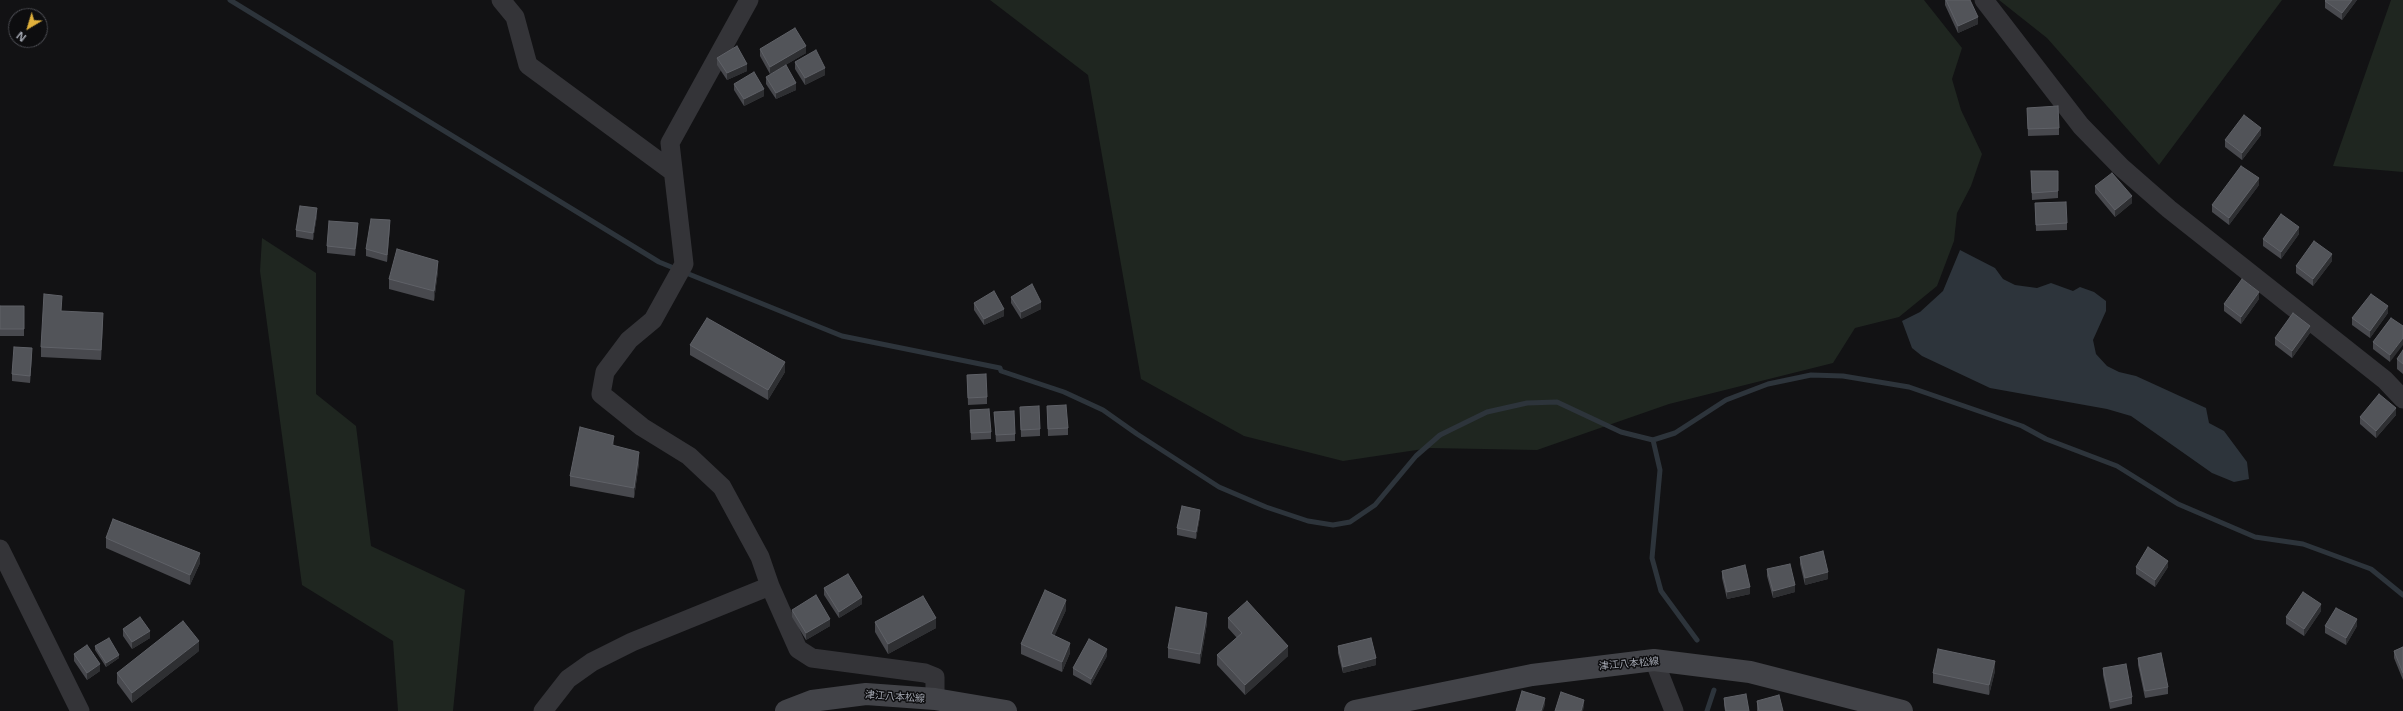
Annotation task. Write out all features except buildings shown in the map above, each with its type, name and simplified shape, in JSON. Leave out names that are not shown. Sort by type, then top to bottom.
[{"type":"main road","name":"津江八本松線","points":[[1355,711],[1532,675],[1654,660],[1750,672],[1902,711]]},
{"type":"main road","name":"津江八本松線","points":[[786,711],[812,701],[866,694],[935,699],[1006,711]]},
{"type":"street","points":[[501,0],[515,17],[528,65],[672,171]]},
{"type":"street","points":[[749,0],[670,143],[672,171],[684,264],[653,320],[629,340],[605,372],[601,394],[642,427],[689,456],[722,487],[760,557],[770,586],[798,649],[812,658],[925,673],[935,677],[935,699]]},
{"type":"street","points":[[1984,0],[2081,126],[2121,167],[2169,209],[2385,380],[2403,399]]},
{"type":"street","points":[[0,548],[80,711]]},
{"type":"street","points":[[543,711],[568,679],[592,662],[632,642],[770,586]]},
{"type":"street","points":[[1654,660],[1674,711]]},
{"type":"shaded area","points":[[990,0],[1924,0],[1962,48],[1952,79],[1961,110],[1982,154],[1971,186],[1957,213],[1954,241],[1937,286],[1899,317],[1855,328],[1833,363],[1669,404],[1537,450],[1430,448],[1343,461],[1244,436],[1141,379],[1088,75]]},
{"type":"shaded area","points":[[1999,0],[2282,0],[2159,165],[2047,38]]},
{"type":"shaded area","points":[[2391,0],[2403,0],[2403,172],[2333,166]]},
{"type":"shaded area","points":[[262,238],[316,273],[316,394],[356,426],[371,546],[465,590],[453,711],[398,711],[393,641],[302,585],[260,271]]},
{"type":"shaded area","points":[[1960,250],[1995,268],[2003,279],[2015,285],[2037,288],[2051,283],[2073,291],[2080,287],[2094,292],[2106,301],[2106,311],[2093,340],[2096,354],[2107,366],[2119,372],[2136,376],[2206,408],[2209,423],[2224,431],[2247,462],[2249,479],[2234,482],[2212,473],[2131,416],[2107,409],[1990,388],[1922,356],[1912,348],[1902,321],[1920,312],[1943,291]]},
{"type":"waterway","points":[[230,0],[659,262],[842,336],[1000,368],[1001,371],[1064,392],[1103,410],[1219,487],[1266,507],[1308,521],[1333,525],[1350,522],[1375,505],[1416,456],[1440,435],[1487,412],[1527,403],[1557,402],[1621,432],[1653,440],[1675,433],[1726,400],[1768,384],[1811,375],[1843,376],[1909,387],[2022,426],[2046,439],[2117,466],[2178,504],[2255,537],[2303,544],[2371,569],[2403,595]]},
{"type":"waterway","points":[[1653,440],[1660,470],[1652,558],[1661,591],[1697,640]]},
{"type":"waterway","points":[[1707,711],[1714,690]]}]
